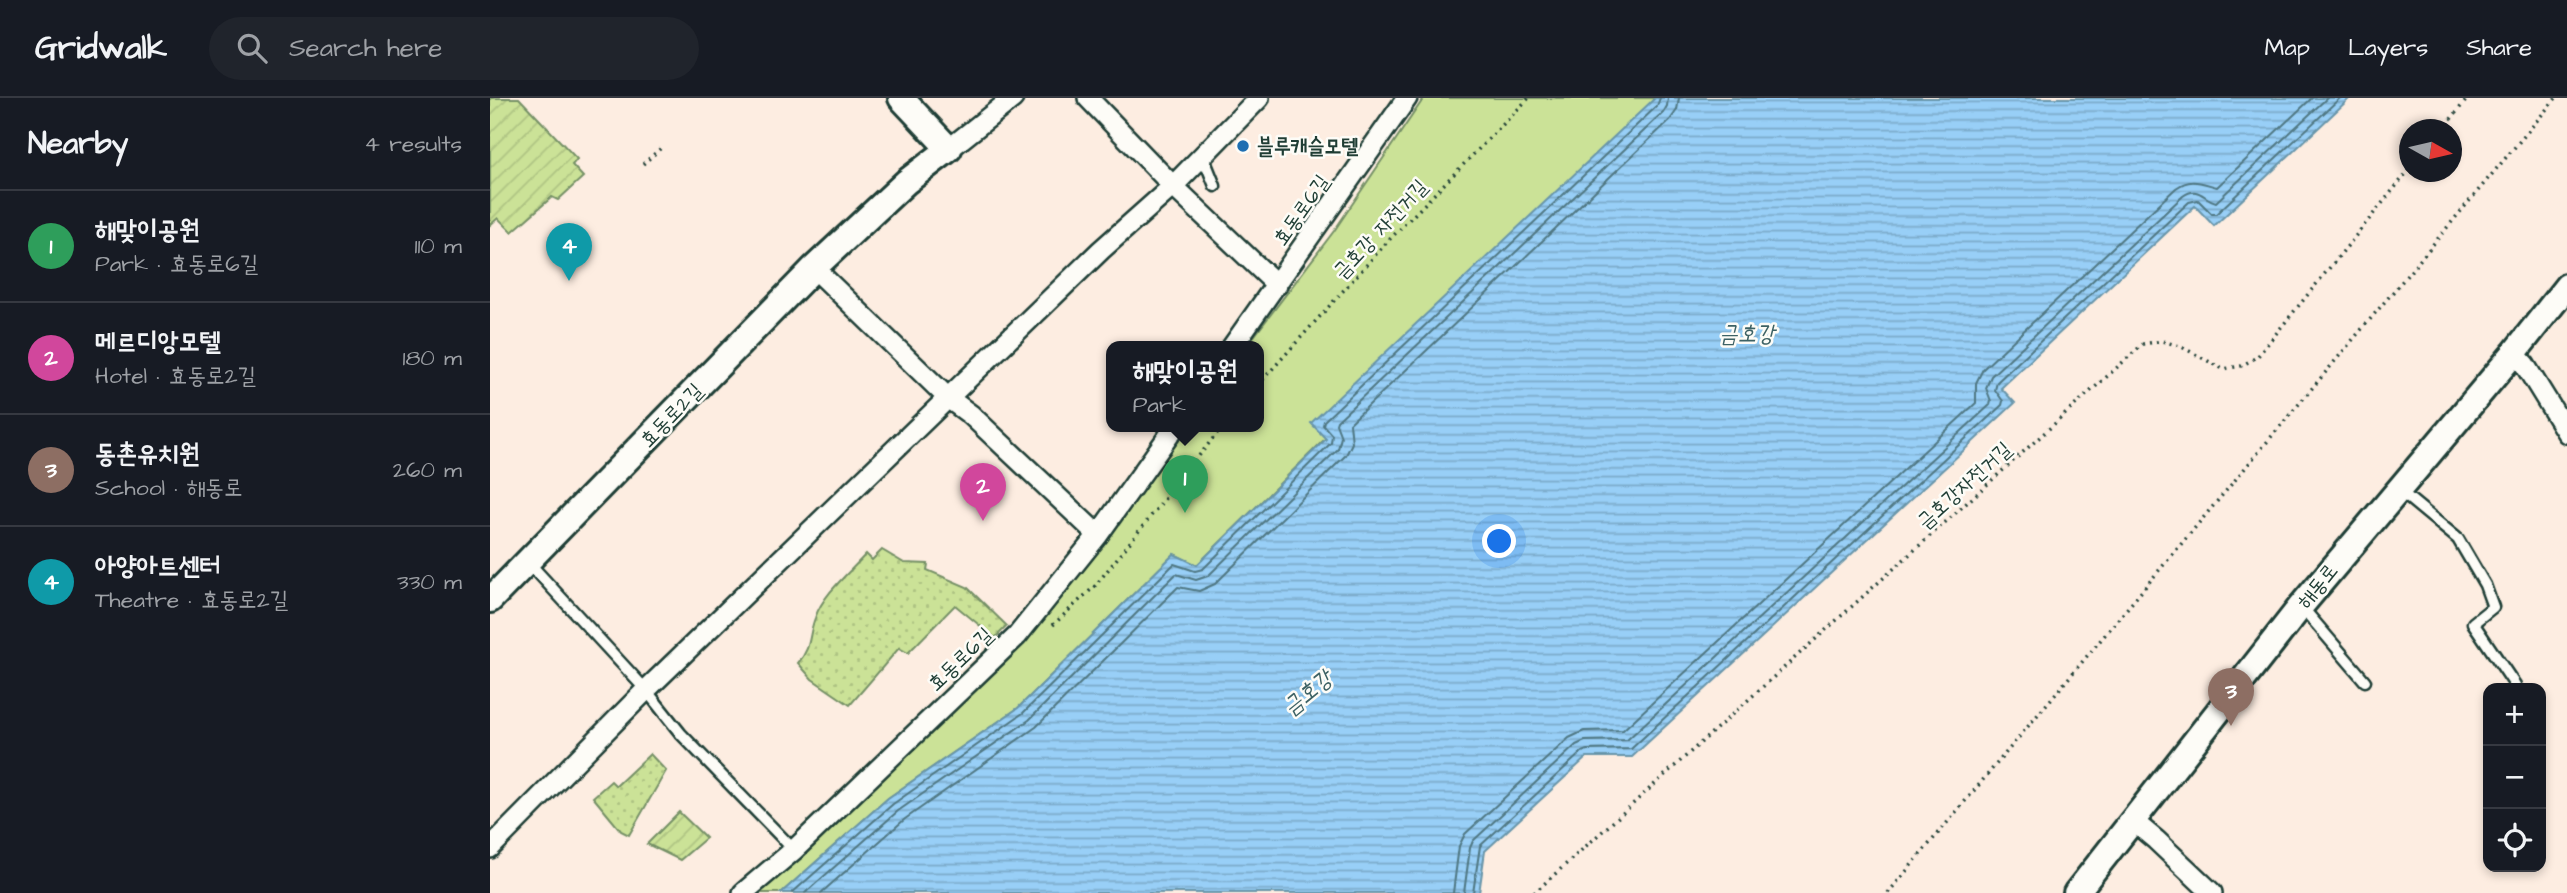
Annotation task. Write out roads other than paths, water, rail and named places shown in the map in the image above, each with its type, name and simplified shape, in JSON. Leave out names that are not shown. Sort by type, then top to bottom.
[{"type":"street","points":[[901,98],[949,149],[1013,98]]},
{"type":"street","points":[[1088,98],[1173,186],[1278,285]]},
{"type":"street","points":[[490,848],[646,690],[1101,250],[1173,186],[1259,98]]},
{"type":"street","name":"효동로6길","points":[[1236,341],[1407,98]]},
{"type":"street","name":"효동로2길","points":[[490,600],[814,268],[906,182],[949,149]]},
{"type":"street","points":[[814,268],[948,398],[971,415],[1098,535]]},
{"type":"street","name":"해동로","points":[[2076,893],[2301,606],[2567,286]]},
{"type":"street","points":[[2514,353],[2525,365],[2567,433]]},
{"type":"street","name":"효동로6길","points":[[743,893],[794,850],[1017,636],[1098,535],[1171,432]]},
{"type":"street","points":[[2132,820],[2212,893]]},
{"type":"lane","points":[[1203,156],[1215,186]]},
{"type":"lane","points":[[2397,489],[2458,539],[2485,585],[2493,607],[2473,623],[2514,683]]},
{"type":"lane","points":[[528,562],[646,690],[681,734],[794,850]]},
{"type":"lane","points":[[2301,606],[2365,681]]},
{"type":"water","name":"금호강","points":[[1655,98],[2350,98],[2214,226],[2195,206],[2001,388],[2015,403],[1632,757],[1587,757],[1485,851],[1479,893],[781,893],[888,798],[1018,708],[1174,554],[1197,565],[1326,439],[1311,423]]},
{"type":"place","name":"블루캐슬모텔","points":[[1243,146]]},
{"type":"place","name":"아양아트센터","points":[[569,281]]},
{"type":"place","name":"해맞이공원","points":[[1185,513]]},
{"type":"place","name":"메르디앙모텔","points":[[983,521]]},
{"type":"place","name":"동촌유치원","points":[[2231,726]]}]
